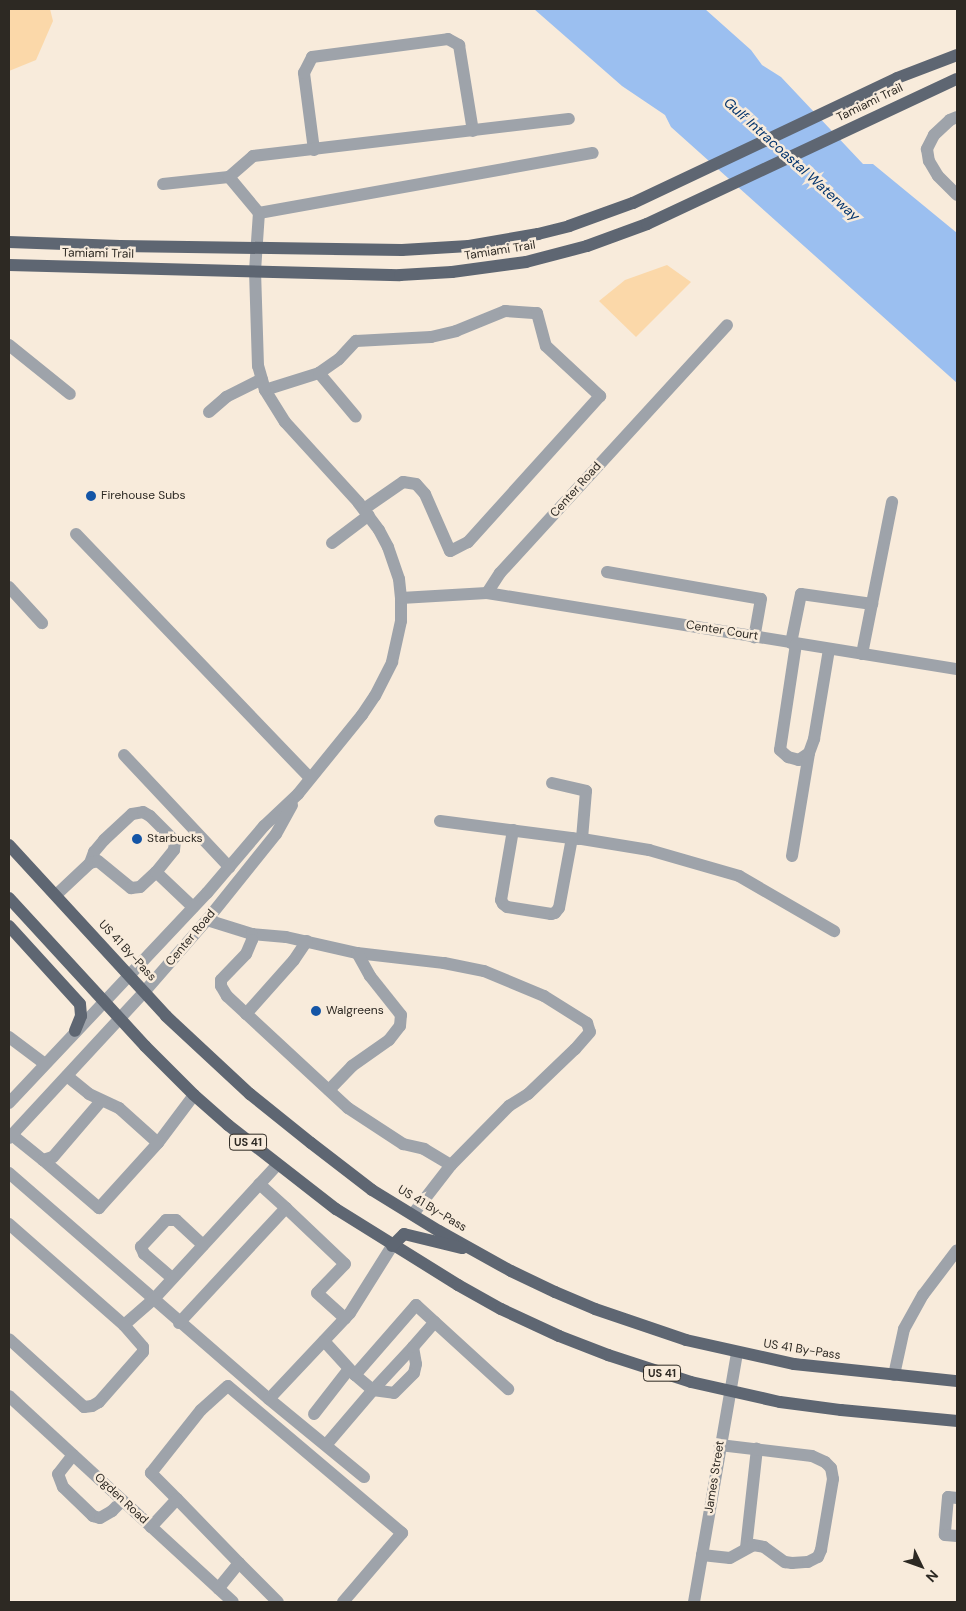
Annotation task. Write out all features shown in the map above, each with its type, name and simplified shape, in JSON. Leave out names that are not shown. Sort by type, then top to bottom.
[{"type":"main road","name":"Tamiami Trail","points":[[9,242],[402,250],[469,246],[569,226],[633,203],[897,78],[957,55]]},
{"type":"main road","name":"Tamiami Trail","points":[[9,265],[400,275],[500,267],[587,246],[674,212],[910,99],[957,79]]},
{"type":"main road","name":"US 41 By-Pass","points":[[9,845],[191,1040],[272,1112],[365,1184],[474,1251],[512,1271],[595,1309],[686,1340],[737,1353],[794,1364],[957,1381]]},
{"type":"main road","name":"US 41","points":[[9,898],[194,1096],[277,1165],[336,1209],[392,1246],[501,1309],[559,1336],[656,1372],[729,1392],[841,1410],[957,1421]]},
{"type":"main road","points":[[9,926],[80,1004],[81,1016],[75,1031]]},
{"type":"main road","points":[[392,1246],[404,1234],[474,1251]]},
{"type":"street","points":[[314,150],[304,73],[312,57],[448,39],[459,45],[473,131]]},
{"type":"street","points":[[957,117],[950,120],[934,135],[927,149],[928,161],[938,176],[957,195]]},
{"type":"street","points":[[163,184],[230,177],[253,156],[569,119]]},
{"type":"street","points":[[230,177],[259,213],[594,152]]},
{"type":"street","name":"Center Road","points":[[10,1137],[145,991],[276,834],[298,794],[362,715],[386,676],[400,628],[401,598],[398,579],[388,547],[367,512],[285,422],[264,385],[256,354],[255,271],[259,213]]},
{"type":"street","points":[[209,412],[226,397],[264,385],[319,373],[340,359],[356,341],[431,337],[456,331],[505,311],[537,313],[546,346],[600,396],[468,542],[450,550],[425,494],[416,484],[403,482],[332,543]]},
{"type":"street","name":"Center Road","points":[[487,593],[500,573],[727,325]]},
{"type":"street","points":[[9,345],[70,394]]},
{"type":"street","points":[[319,373],[356,417]]},
{"type":"street","points":[[862,654],[892,502]]},
{"type":"street","points":[[76,534],[310,778]]},
{"type":"street","points":[[607,572],[761,599],[754,637]]},
{"type":"street","points":[[9,587],[42,623]]},
{"type":"street","points":[[401,598],[487,593]]},
{"type":"street","name":"Center Court","points":[[487,593],[957,669]]},
{"type":"street","points":[[808,753],[799,760],[788,757],[780,750],[801,594],[872,604]]},
{"type":"street","points":[[792,856],[808,753],[814,739],[829,649]]},
{"type":"street","points":[[124,755],[229,867]]},
{"type":"street","points":[[513,830],[501,900],[506,907],[551,914],[559,908],[577,838],[586,791],[552,783]]},
{"type":"street","name":"Center Road","points":[[9,1104],[75,1031],[194,906],[264,826],[298,794]]},
{"type":"street","points":[[56,895],[90,863],[94,852],[104,840],[132,814],[142,812],[150,816],[175,841],[174,850],[156,872],[140,887],[128,886],[102,863],[90,863]]},
{"type":"street","points":[[440,821],[577,838],[649,850],[740,876],[834,931]]},
{"type":"street","points":[[156,872],[194,906]]},
{"type":"street","points":[[206,920],[252,934],[307,941],[357,953],[444,962],[484,971],[544,996],[587,1023],[590,1032],[576,1050],[528,1094],[509,1106],[451,1164],[413,1214]]},
{"type":"street","points":[[252,934],[252,940],[246,954],[221,980],[221,986],[227,996],[348,1108],[403,1144],[424,1149],[451,1164]]},
{"type":"street","points":[[246,1014],[294,960],[307,941]]},
{"type":"street","points":[[329,1090],[352,1066],[389,1040],[400,1026],[401,1015],[370,976],[357,953]]},
{"type":"street","points":[[9,1037],[45,1064]]},
{"type":"street","points":[[66,1076],[101,1101],[119,1108],[158,1143]]},
{"type":"street","points":[[10,1137],[43,1160],[99,1208],[158,1143],[194,1096]]},
{"type":"street","points":[[43,1160],[53,1157],[101,1101]]},
{"type":"street","points":[[124,1325],[152,1300],[277,1165]]},
{"type":"street","points":[[9,1173],[152,1300],[364,1476]]},
{"type":"street","points":[[259,1184],[345,1264],[317,1293],[345,1318]]},
{"type":"street","points":[[179,1323],[286,1208]]},
{"type":"street","points":[[172,1278],[144,1254],[141,1247],[166,1220],[176,1220],[203,1245]]},
{"type":"street","points":[[9,1224],[124,1325],[143,1347],[144,1352],[92,1406],[84,1407],[9,1339]]},
{"type":"street","points":[[269,1399],[345,1318],[392,1246]]},
{"type":"street","points":[[894,1375],[904,1329],[923,1295],[957,1250]]},
{"type":"street","points":[[314,1414],[416,1305],[508,1389]]},
{"type":"street","points":[[326,1445],[435,1322]]},
{"type":"street","points":[[324,1341],[352,1372],[373,1390],[394,1393],[414,1373],[416,1364],[413,1347]]},
{"type":"street","name":"James Street","points":[[694,1602],[737,1353]]},
{"type":"street","points":[[278,1602],[151,1473],[201,1410],[228,1386],[402,1533],[343,1602]]},
{"type":"street","name":"Ogden Road","points":[[9,1396],[233,1602]]},
{"type":"street","points":[[702,1556],[730,1558],[752,1545],[764,1547],[786,1562],[808,1562],[818,1557],[821,1550],[833,1479],[831,1468],[825,1462],[812,1456],[720,1445]]},
{"type":"street","points":[[746,1548],[757,1450]]},
{"type":"street","points":[[73,1455],[58,1474],[63,1487],[93,1516],[100,1518],[112,1511],[122,1501]]},
{"type":"street","points":[[957,1498],[948,1497],[945,1535],[957,1536]]},
{"type":"street","points":[[151,1527],[177,1498]]},
{"type":"street","points":[[218,1589],[239,1563]]},
{"type":"shaded area","points":[[9,9],[50,9],[53,21],[36,60],[9,71]]},
{"type":"shaded area","points":[[667,265],[691,282],[636,337],[599,301],[625,280]]},
{"type":"water","name":"Gulf Intracoastal Waterway","points":[[534,9],[705,9],[751,50],[762,65],[781,77],[863,164],[873,164],[957,233],[957,383],[671,127],[665,115],[622,86]]},
{"type":"place","name":"Firehouse Subs","points":[[91,496]]},
{"type":"place","name":"Starbucks","points":[[137,839]]},
{"type":"place","name":"Walgreens","points":[[316,1011]]}]
